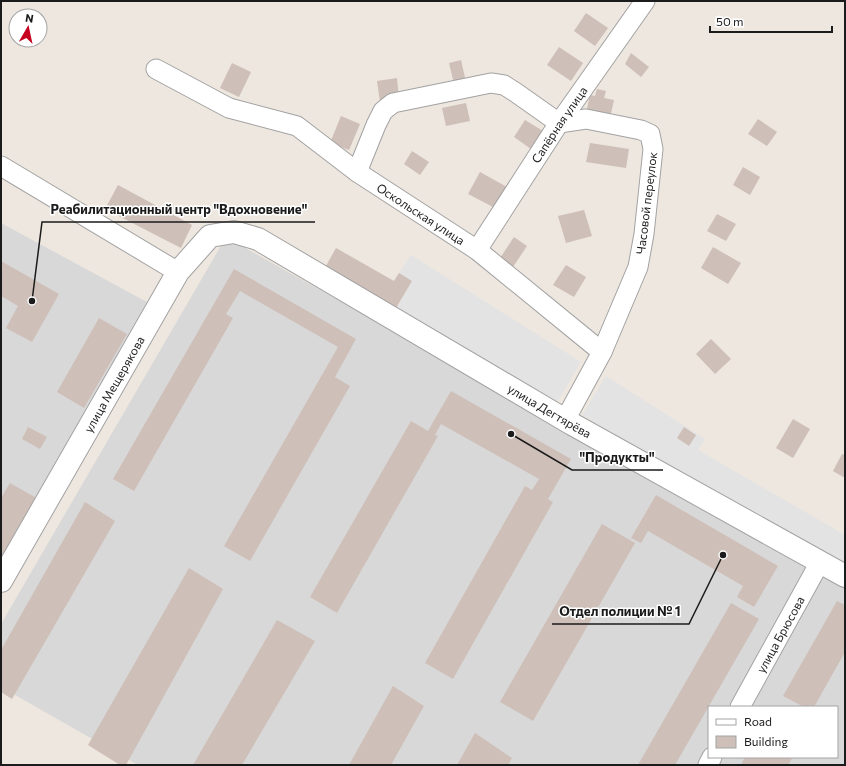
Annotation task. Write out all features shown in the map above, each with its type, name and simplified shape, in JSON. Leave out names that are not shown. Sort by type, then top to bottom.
[{"type":"street","name":"Сапёрная улица","points":[[477,250],[559,123],[645,1]]},
{"type":"street","name":"Оскольская улица","points":[[156,70],[229,108],[298,126],[357,172],[477,250],[602,352]]},
{"type":"street","points":[[357,172],[383,112],[392,103],[491,83],[504,85],[559,123]]},
{"type":"street","name":"Часовой переулок","points":[[559,123],[586,119],[642,130],[650,134],[653,149],[644,234],[638,267],[602,352]]},
{"type":"street","points":[[1,166],[178,272]]},
{"type":"street","name":"улица Мещерякова","points":[[1,581],[178,272],[210,236],[234,232],[258,239]]},
{"type":"street","name":"улица Дегтярёва","points":[[258,239],[565,420],[845,576]]},
{"type":"street","points":[[565,420],[602,352]]},
{"type":"street","name":"улица Брюсова","points":[[741,706],[820,562]]},
{"type":"shaded area","points":[[1,223],[147,302],[1,559]]},
{"type":"shaded area","points":[[226,237],[845,586],[845,765],[138,765],[1,687],[1,624]]},
{"type":"shaded area","points":[[411,255],[581,362],[556,404],[396,308],[412,281],[399,273]]},
{"type":"shaded area","points":[[606,376],[705,439],[698,450],[845,535],[845,568],[582,415]]},
{"type":"building","points":[[586,13],[608,28],[595,46],[574,31]]},
{"type":"building","points":[[559,47],[583,63],[571,81],[547,65]]},
{"type":"building","points":[[631,53],[649,67],[641,77],[625,64]]},
{"type":"building","points":[[461,60],[466,82],[454,84],[449,63]]},
{"type":"building","points":[[232,63],[251,72],[239,97],[220,88]]},
{"type":"building","points":[[397,78],[399,99],[380,102],[377,81]]},
{"type":"building","points":[[597,89],[606,91],[604,98],[614,100],[610,118],[586,113],[590,95],[595,96]]},
{"type":"building","points":[[466,103],[470,121],[446,126],[442,108]]},
{"type":"building","points":[[341,116],[360,124],[349,150],[330,143]]},
{"type":"building","points":[[758,119],[777,132],[767,146],[748,134]]},
{"type":"building","points":[[525,120],[543,131],[531,149],[514,137]]},
{"type":"building","points":[[590,143],[629,149],[626,168],[586,162]]},
{"type":"building","points":[[412,151],[429,162],[420,175],[404,164]]},
{"type":"building","points":[[743,167],[760,177],[750,195],[733,185]]},
{"type":"building","points":[[480,172],[507,187],[495,208],[468,194]]},
{"type":"building","points":[[118,185],[192,225],[181,248],[105,209]]},
{"type":"building","points":[[584,210],[592,236],[566,243],[558,216]]},
{"type":"building","points":[[717,214],[736,224],[726,241],[707,231]]},
{"type":"building","points":[[514,237],[527,246],[511,270],[498,261]]},
{"type":"building","points":[[713,247],[741,263],[728,284],[701,268]]},
{"type":"building","points":[[336,248],[394,281],[399,273],[412,281],[396,308],[326,266]]},
{"type":"building","points":[[1,261],[59,294],[32,342],[6,328],[18,306],[1,296]]},
{"type":"building","points":[[566,265],[586,277],[574,297],[553,285]]},
{"type":"building","points":[[234,269],[356,339],[335,377],[350,386],[250,561],[224,546],[338,347],[240,291],[226,314],[233,318],[134,491],[113,479]]},
{"type":"building","points":[[99,318],[127,334],[84,408],[57,392]]},
{"type":"building","points":[[711,339],[731,359],[715,374],[696,354]]},
{"type":"building","points":[[451,391],[571,459],[548,499],[553,502],[453,679],[425,663],[525,486],[532,490],[539,479],[441,424],[435,435],[438,436],[337,613],[310,597],[411,421],[428,431]]},
{"type":"building","points":[[793,419],[810,429],[793,458],[776,448]]},
{"type":"building","points":[[28,427],[47,437],[40,449],[22,439]]},
{"type":"building","points":[[684,427],[696,435],[689,446],[677,438]]},
{"type":"building","points":[[842,454],[845,455],[845,478],[833,471]]},
{"type":"building","points":[[10,483],[40,500],[1,567],[1,498]]},
{"type":"building","points":[[656,495],[778,566],[754,607],[737,597],[743,586],[648,531],[641,543],[631,538]]},
{"type":"building","points":[[85,502],[115,521],[12,699],[1,692],[1,650]]},
{"type":"building","points":[[602,524],[635,543],[533,721],[500,702]]},
{"type":"building","points":[[189,568],[223,589],[126,765],[120,765],[88,745]]},
{"type":"building","points":[[837,601],[845,605],[845,652],[815,706],[802,706],[783,696]]},
{"type":"building","points":[[731,603],[759,619],[675,765],[638,765]]},
{"type":"building","points":[[277,620],[315,641],[242,765],[193,765]]},
{"type":"building","points":[[393,686],[424,706],[391,765],[349,765]]},
{"type":"building","points":[[475,733],[512,758],[508,765],[457,765]]},
{"type":"building","points":[[744,758],[792,758],[788,765],[741,765]]},
{"type":"place","name":"Реабилитационный центр \"Вдохновение\"","points":[[32,301]]},
{"type":"place","name":"\"Продукты\"","points":[[511,434]]},
{"type":"place","name":"Отдел полиции № 1","points":[[723,555]]}]
